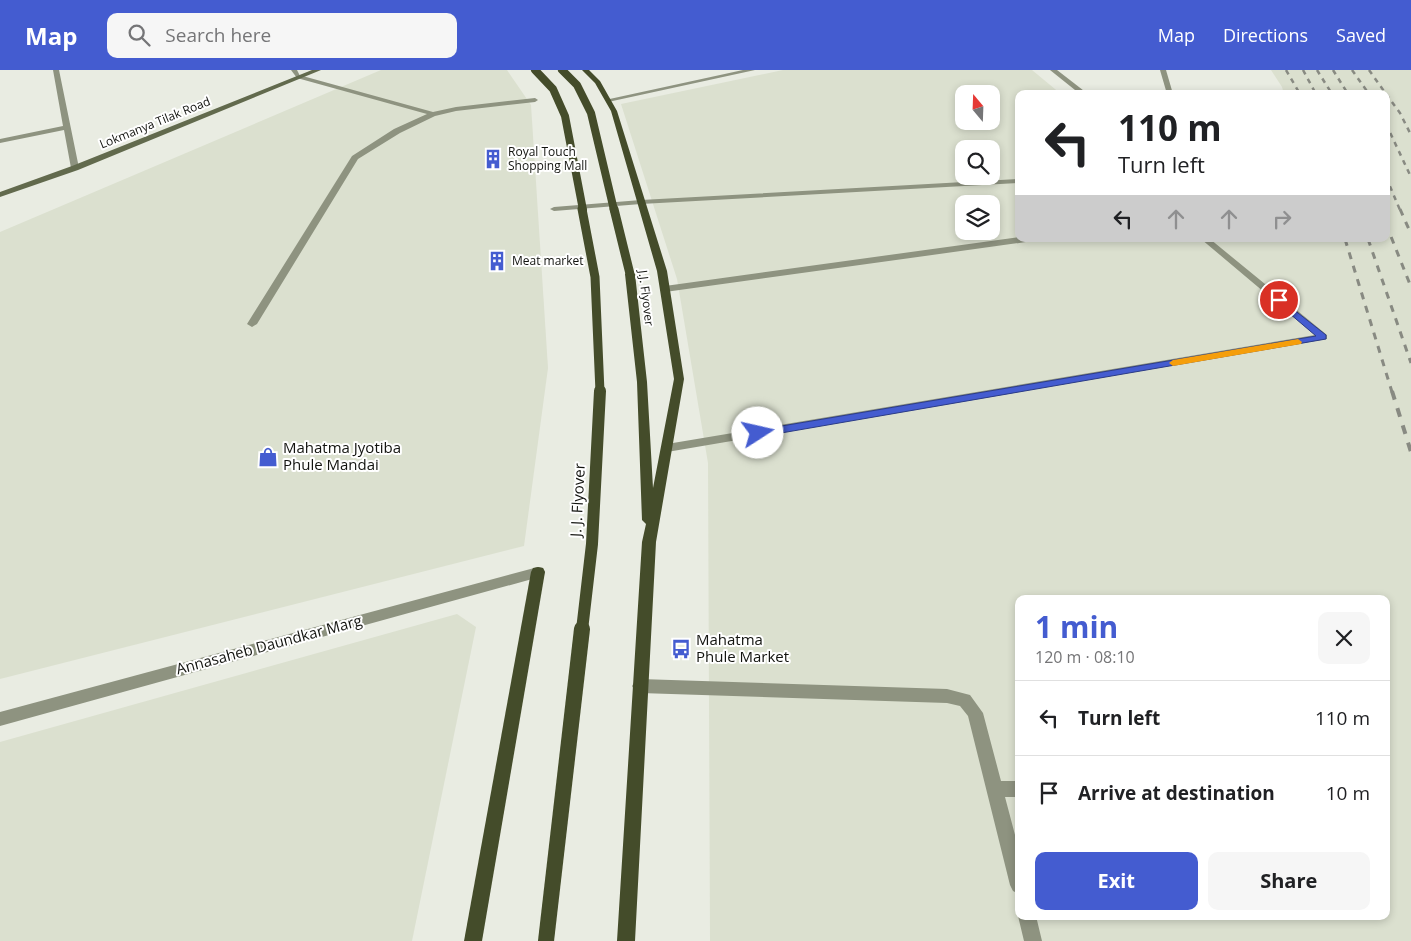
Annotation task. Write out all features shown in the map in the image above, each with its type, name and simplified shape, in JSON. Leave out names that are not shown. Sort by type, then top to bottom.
[{"type":"main road","name":"Lokmanya Tilak Road","points":[[0,195],[75,168],[296,74],[318,70]]},
{"type":"main road","points":[[296,74],[324,70]]},
{"type":"main road","name":"J. J. Flyover","points":[[535,70],[553,89],[565,116],[595,277],[600,386],[592,544],[546,941]]},
{"type":"main road","name":"J.J. Flyover","points":[[562,70],[577,85],[591,113],[630,274],[642,382],[649,542]]},
{"type":"main road","points":[[586,70],[598,82],[614,111],[662,271],[679,379],[649,542],[626,941]]},
{"type":"main road","points":[[474,941],[538,572]]},
{"type":"street","points":[[56,70],[75,168]]},
{"type":"street","points":[[608,100],[752,70]]},
{"type":"street","points":[[1053,70],[1080,90]]},
{"type":"street","points":[[1163,70],[1169,90]]},
{"type":"street","points":[[296,74],[433,114]]},
{"type":"street","points":[[252,324],[355,158],[397,130],[433,114],[456,109],[535,100]]},
{"type":"street","points":[[0,141],[68,127]]},
{"type":"street","points":[[554,209],[641,202],[1015,181]]},
{"type":"street","points":[[665,288],[1015,240]]},
{"type":"street","points":[[667,448],[1323,337],[1209,242]]},
{"type":"street","name":"Annasaheb Daundkar Marg","points":[[0,719],[538,572]]},
{"type":"street","points":[[640,686],[947,696],[957,698],[970,705],[975,713],[1015,869]]},
{"type":"street","points":[[994,789],[1015,789]]},
{"type":"street","points":[[1028,920],[1033,941]]},
{"type":"shaded area","name":"Mahatma Jyotiba Phule Mandai","points":[[381,70],[507,70],[531,105],[548,368],[524,546],[0,679],[0,232]]},
{"type":"shaded area","points":[[783,70],[1032,70],[1056,90],[1015,90],[1015,242],[1390,242],[1390,90],[1283,90],[1271,70],[1411,70],[1411,941],[710,941],[708,463],[677,279],[621,104]]},
{"type":"shaded area","points":[[457,614],[476,627],[412,941],[0,941],[0,742]]},
{"type":"railway","points":[[1286,70],[1298,90]]},
{"type":"railway","points":[[1303,70],[1314,90]]},
{"type":"railway","points":[[1317,70],[1330,90]]},
{"type":"railway","points":[[1333,70],[1346,90]]},
{"type":"railway","points":[[1352,70],[1366,90]]},
{"type":"railway","points":[[1369,70],[1383,90]]},
{"type":"railway","points":[[1390,99],[1400,113],[1411,135]]},
{"type":"railway","points":[[1390,132],[1411,177]]},
{"type":"railway","points":[[1390,186],[1400,210]]},
{"type":"railway","points":[[1400,209],[1411,234]]},
{"type":"railway","points":[[1390,234],[1411,287]]},
{"type":"railway","points":[[1346,242],[1392,392]]},
{"type":"railway","points":[[1369,242],[1411,363]]},
{"type":"railway","points":[[1392,391],[1411,452]]},
{"type":"slow traffic","points":[[1173,363],[1298,342]]},
{"type":"place","name":"Royal Touch Shopping Mall","points":[[493,159]]},
{"type":"place","name":"Meat market","points":[[497,261]]},
{"type":"place","name":"Mahatma Jyotiba Phule Mandai","points":[[268,457]]},
{"type":"place","name":"Mahatma Phule Market","points":[[681,649]]},
{"type":"route","points":[[758,433],[1323,337],[1279,300]]}]
